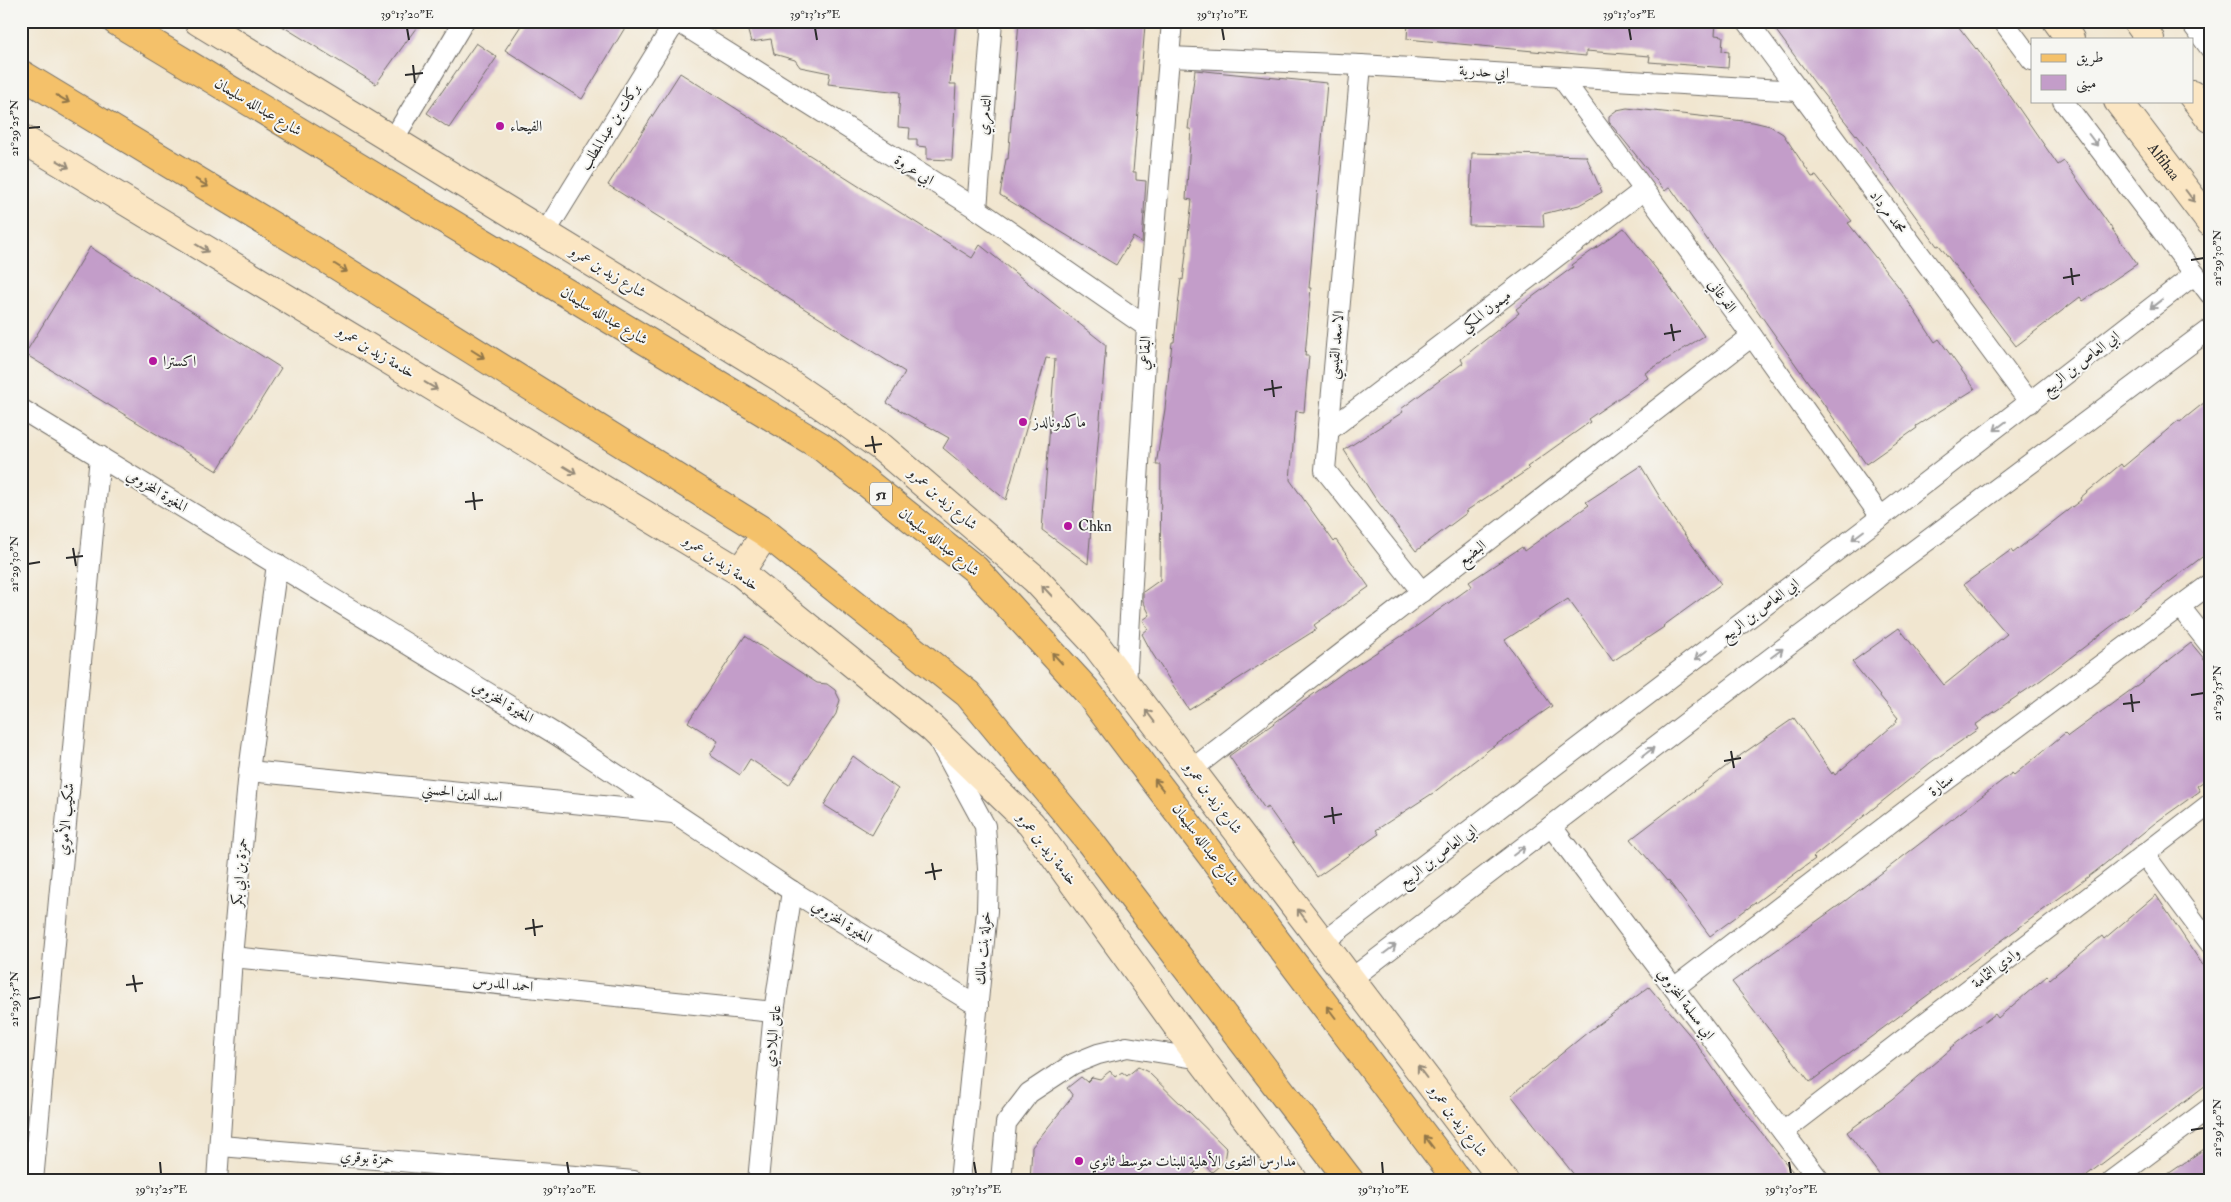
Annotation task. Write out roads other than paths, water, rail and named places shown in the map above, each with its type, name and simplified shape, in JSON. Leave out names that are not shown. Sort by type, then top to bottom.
[{"type":"main road","name":"شارع عبدالله سليمان","points":[[116,21],[822,447],[974,568],[1086,690],[1458,1181]]},
{"type":"main road","points":[[2057,21],[2069,38]]},
{"type":"main road","points":[[2136,21],[2149,38]]},
{"type":"main road","name":"شارع زيد بن عمرو","points":[[205,23],[786,381],[881,447],[1035,578],[1093,642],[1504,1181]]},
{"type":"main road","points":[[21,74],[312,250],[766,533],[968,694],[1087,838],[1350,1181]]},
{"type":"main road","points":[[2194,98],[2210,118]]},
{"type":"main road","name":"Alfihaa","points":[[2119,102],[2210,222]]},
{"type":"main road","name":"خدمة زيد بن عمرو","points":[[23,145],[740,572],[932,728],[1031,824],[1202,1059],[1294,1181]]},
{"type":"main road","points":[[822,447],[840,418]]},
{"type":"main road","points":[[740,572],[766,533]]},
{"type":"street","points":[[393,140],[464,21]]},
{"type":"street","name":"ابي عروة","points":[[676,21],[977,209],[1147,326]]},
{"type":"street","name":"بركات بن عبدالمطلب","points":[[545,233],[676,21]]},
{"type":"street","name":"التدمري","points":[[977,209],[992,21]]},
{"type":"street","name":"البقاعي","points":[[1126,685],[1147,326],[1172,21]]},
{"type":"street","name":"محمد مرداد","points":[[1747,21],[2030,403]]},
{"type":"street","points":[[2004,21],[2031,59]]},
{"type":"street","points":[[2190,21],[2210,48]]},
{"type":"street","name":"ابي حدرية","points":[[1169,57],[1361,65],[1798,92]]},
{"type":"street","name":"الاسعد القيسي","points":[[1361,65],[1325,470],[1422,592]]},
{"type":"street","name":"الفرغاني","points":[[1561,77],[1752,336],[1881,517]]},
{"type":"street","points":[[2064,102],[2210,294]]},
{"type":"street","name":"ميمون المكي","points":[[1328,431],[1644,190]]},
{"type":"street","name":"ابي العاص بن الربيع","points":[[1323,942],[2030,403],[2195,274]]},
{"type":"street","points":[[1351,979],[1784,648],[2210,329]]},
{"type":"street","name":"البضيع","points":[[1192,770],[1752,336]]},
{"type":"street","name":"المغيرة المخزومي","points":[[21,408],[557,735],[792,891],[978,1006]]},
{"type":"street","name":"شكيب الأموي","points":[[33,1181],[30,1123],[100,456]]},
{"type":"street","name":"حمزة بن ابي بكر","points":[[217,1181],[221,1146],[232,957],[249,772],[277,564]]},
{"type":"street","name":"ستارة","points":[[1674,988],[1937,787],[2210,584]]},
{"type":"street","points":[[2180,607],[2210,645]]},
{"type":"street","name":"خولة بنت مالك","points":[[932,728],[984,826],[988,869],[987,911],[960,1180]]},
{"type":"street","name":"اسد الدين الحسني","points":[[249,772],[675,814]]},
{"type":"street","name":"وادي الثمامة","points":[[1783,1132],[2210,804]]},
{"type":"street","name":"ابي مسلمة المخزومي","points":[[1551,826],[1820,1181]]},
{"type":"street","points":[[2144,854],[2210,943]]},
{"type":"street","name":"عاتق البلادي","points":[[758,1181],[774,1012],[792,891]]},
{"type":"street","name":"احمد المدرس","points":[[232,957],[774,1012]]},
{"type":"street","points":[[1001,1181],[1006,1124],[1029,1093],[1073,1064],[1098,1054],[1127,1047],[1202,1059]]},
{"type":"street","points":[[2112,1181],[2210,1108]]},
{"type":"street","name":"حمزة بوقري","points":[[221,1146],[585,1179],[634,1181]]},
{"type":"street","points":[[960,1180],[966,1181]]},
{"type":"place","name":"الفيحاء","points":[[500,126]]},
{"type":"place","name":"اكسترا","points":[[153,361]]},
{"type":"place","name":"ماكدونالدز","points":[[1023,422]]},
{"type":"place","name":"Chkn","points":[[1068,526]]},
{"type":"place","name":"مدارس التقوى الأهلية للبنات متوسط ثانوي","points":[[1079,1161]]}]
